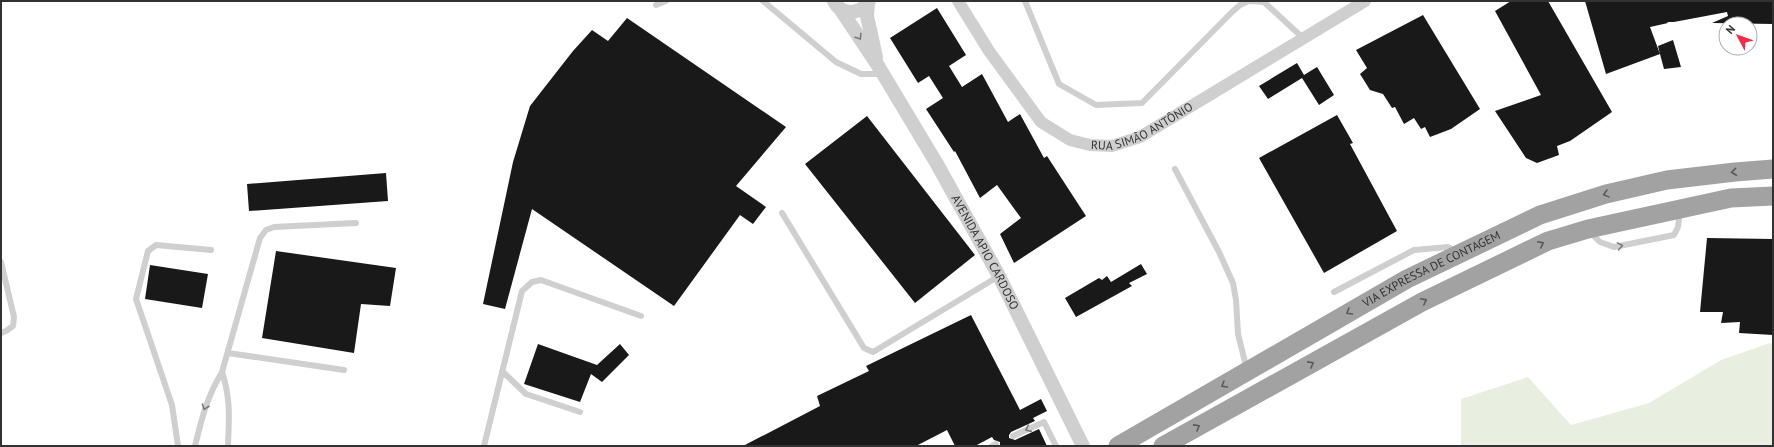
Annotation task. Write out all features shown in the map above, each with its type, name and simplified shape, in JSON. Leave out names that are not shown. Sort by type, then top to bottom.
[{"type":"highway","name":"VIA EXPRESSA DE CONTAGEM","points":[[1118,446],[1408,279],[1540,215],[1606,194],[1667,180],[1773,169]]},
{"type":"highway","name":"VIA EXPRESSA DE CONTAGEM","points":[[1163,446],[1422,302],[1548,241],[1588,229],[1731,198],[1773,196]]},
{"type":"street","name":"RUA SIMÃO ANTÔNIO","points":[[958,1],[989,51],[1042,122],[1070,140],[1090,145],[1112,146],[1140,137],[1364,1]]},
{"type":"street","name":"AVENIDA APIO CARDOSO","points":[[868,2],[867,16],[880,69]]},
{"type":"street","points":[[838,5],[848,12],[856,12],[863,8],[868,2]]},
{"type":"street","name":"AVENIDA APIO CARDOSO","points":[[838,5],[880,69],[937,164],[999,276],[1083,446]]},
{"type":"lane","points":[[656,5],[666,1]]},
{"type":"lane","points":[[763,1],[836,62],[861,74],[880,69]]},
{"type":"lane","points":[[1025,1],[1060,84],[1096,105],[1142,102],[1232,12],[1240,5],[1248,1],[1264,2],[1303,38]]},
{"type":"lane","points":[[1175,169],[1219,252],[1233,283],[1236,300],[1238,334],[1248,371]]},
{"type":"lane","points":[[782,213],[864,348],[873,352],[999,276]]},
{"type":"lane","points":[[195,446],[205,406],[222,372],[228,353],[260,238],[266,230],[274,227],[356,223]]},
{"type":"lane","points":[[178,446],[172,406],[136,299],[148,251],[156,245],[211,250]]},
{"type":"lane","points":[[1334,292],[1414,250],[1448,247],[1459,254]]},
{"type":"lane","points":[[1,262],[14,317],[13,326],[1,333]]},
{"type":"lane","points":[[484,446],[522,291],[532,282],[541,280],[641,316]]},
{"type":"lane","points":[[228,353],[344,370]]},
{"type":"lane","points":[[502,371],[526,394],[580,412]]},
{"type":"lane","points":[[222,372],[229,391],[230,407],[228,446]]},
{"type":"lane","points":[[1013,436],[1044,422],[1056,446]]},
{"type":"green space","points":[[1770,343],[1773,345],[1773,446],[1461,446],[1461,399],[1528,377],[1571,425],[1649,403],[1721,360]]},
{"type":"building","points":[[1511,1],[1548,1],[1612,112],[1570,141],[1557,146],[1559,155],[1537,163],[1526,158],[1495,111],[1541,95],[1495,11]]},
{"type":"building","points":[[1585,1],[1773,1],[1773,24],[1758,24],[1758,16],[1728,16],[1727,12],[1667,22],[1668,23],[1650,27],[1660,54],[1606,74]]},
{"type":"building","points":[[937,8],[966,55],[949,66],[962,87],[982,74],[1008,122],[1020,114],[1044,158],[1047,156],[1086,216],[1014,263],[1000,234],[1021,218],[997,185],[980,198],[955,151],[954,152],[926,109],[943,98],[929,76],[918,83],[890,38]]},
{"type":"building","points":[[1423,15],[1480,109],[1451,129],[1430,137],[1425,127],[1421,129],[1414,118],[1404,124],[1395,107],[1392,108],[1383,94],[1370,90],[1360,74],[1367,68],[1356,50]]},
{"type":"building","points":[[627,18],[786,127],[736,186],[766,207],[753,224],[740,215],[674,306],[532,209],[505,309],[483,304],[513,162],[530,106],[573,51],[592,30],[608,41]]},
{"type":"building","points":[[1673,40],[1681,67],[1664,69],[1658,46]]},
{"type":"building","points":[[1297,63],[1304,75],[1317,67],[1334,95],[1319,105],[1302,78],[1268,99],[1259,86]]},
{"type":"building","points":[[1337,115],[1353,143],[1350,144],[1397,231],[1324,273],[1259,158]]},
{"type":"building","points":[[867,116],[975,255],[915,303],[805,164]]},
{"type":"building","points":[[386,173],[388,201],[249,211],[247,184]]},
{"type":"building","points":[[1707,238],[1773,239],[1773,335],[1739,333],[1740,322],[1721,323],[1723,312],[1700,312]]},
{"type":"building","points":[[276,251],[396,268],[390,306],[361,304],[354,353],[262,338]]},
{"type":"building","points":[[1141,264],[1147,274],[1129,283],[1132,286],[1076,317],[1065,298],[1099,278],[1102,280],[1107,276],[1111,282]]},
{"type":"building","points":[[150,265],[208,274],[202,308],[145,299]]},
{"type":"building","points":[[971,315],[1020,410],[1041,399],[1047,411],[1033,418],[1035,421],[1011,432],[1009,438],[1015,440],[1039,429],[1047,446],[1000,446],[1000,442],[994,440],[992,437],[975,446],[955,446],[947,430],[916,446],[743,446],[820,406],[817,396],[869,371],[866,366]]},
{"type":"building","points":[[538,344],[597,365],[620,344],[629,355],[602,382],[591,374],[580,402],[524,384]]}]
